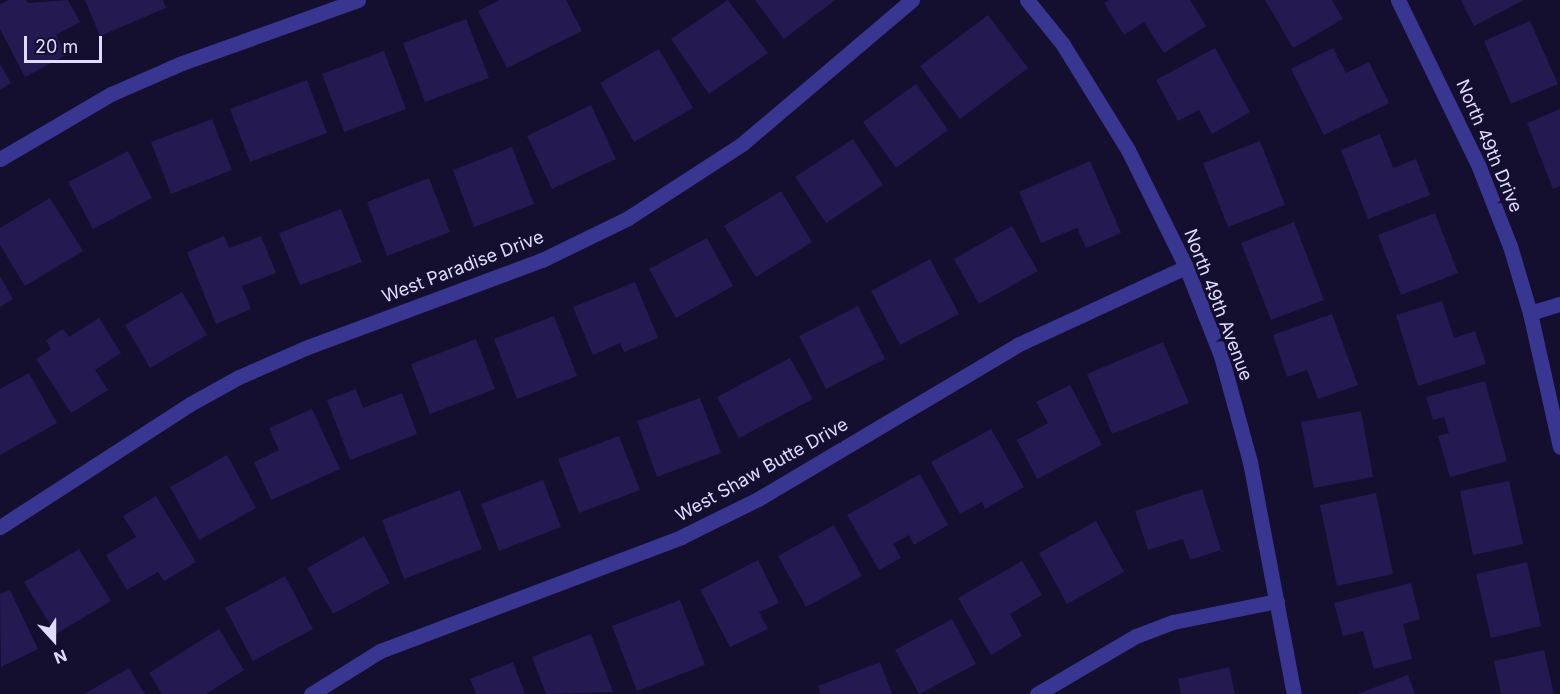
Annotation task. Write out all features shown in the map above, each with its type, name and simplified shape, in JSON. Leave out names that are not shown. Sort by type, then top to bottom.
[{"type":"street","points":[[0,159],[121,90],[247,38],[358,0]]},
{"type":"street","name":"West Paradise Drive","points":[[0,527],[190,404],[239,378],[314,345],[542,260],[628,218],[742,144],[912,0]]},
{"type":"street","name":"North 49th Avenue","points":[[1027,0],[1062,43],[1128,150],[1186,267],[1221,356],[1251,462],[1294,694]]},
{"type":"street","name":"North 49th Drive","points":[[1398,0],[1479,167],[1510,246],[1530,313],[1560,447]]},
{"type":"street","name":"West Shaw Butte Drive","points":[[311,694],[380,651],[681,537],[767,493],[1017,345],[1186,267]]},
{"type":"street","points":[[1530,313],[1560,304]]},
{"type":"street","points":[[1037,694],[1136,636],[1173,622],[1277,601]]},
{"type":"building","points":[[9,0],[26,0],[28,3],[68,0],[80,22],[56,35],[66,55],[25,77],[0,29],[0,4]]},
{"type":"building","points":[[85,0],[163,0],[166,8],[100,36]]},
{"type":"building","points":[[500,0],[566,0],[582,31],[507,68],[478,11]]},
{"type":"building","points":[[728,0],[768,53],[709,94],[671,39]]},
{"type":"building","points":[[755,0],[835,0],[784,39]]},
{"type":"building","points":[[1109,0],[1190,0],[1206,26],[1164,53],[1144,22],[1124,35],[1104,3]]},
{"type":"building","points":[[1265,0],[1332,0],[1343,19],[1293,48]]},
{"type":"building","points":[[1461,0],[1524,0],[1474,26]]},
{"type":"building","points":[[988,15],[1028,68],[960,119],[920,66]]},
{"type":"building","points":[[466,19],[489,78],[425,102],[403,43]]},
{"type":"building","points":[[1530,21],[1558,84],[1511,104],[1484,41]]},
{"type":"building","points":[[1215,48],[1250,112],[1212,134],[1199,110],[1178,121],[1156,80]]},
{"type":"building","points":[[1333,48],[1346,73],[1369,62],[1389,103],[1324,135],[1291,69]]},
{"type":"building","points":[[659,49],[693,108],[634,142],[600,83]]},
{"type":"building","points":[[384,51],[406,109],[344,132],[322,74]]},
{"type":"building","points":[[0,64],[11,83],[0,90]]},
{"type":"building","points":[[307,80],[327,133],[250,162],[230,109]]},
{"type":"building","points":[[916,84],[948,130],[896,168],[863,122]]},
{"type":"building","points":[[591,105],[616,159],[552,189],[527,136]]},
{"type":"building","points":[[1560,109],[1560,186],[1553,189],[1527,123]]},
{"type":"building","points":[[212,119],[232,170],[171,194],[151,142]]},
{"type":"building","points":[[1380,134],[1393,168],[1416,159],[1430,195],[1368,219],[1341,150]]},
{"type":"building","points":[[853,139],[883,185],[826,223],[795,177]]},
{"type":"building","points":[[1260,141],[1285,205],[1228,227],[1203,163]]},
{"type":"building","points":[[512,147],[534,204],[474,227],[453,170]]},
{"type":"building","points":[[128,151],[152,198],[93,229],[68,182]]},
{"type":"building","points":[[1090,161],[1121,233],[1086,248],[1077,228],[1041,243],[1019,192]]},
{"type":"building","points":[[429,178],[450,232],[387,256],[367,202]]},
{"type":"building","points":[[781,191],[812,242],[756,277],[724,226]]},
{"type":"building","points":[[50,198],[83,251],[25,286],[0,245],[0,228]]},
{"type":"building","points":[[341,209],[362,262],[300,285],[279,233]]},
{"type":"building","points":[[1435,213],[1458,273],[1401,295],[1378,235]]},
{"type":"building","points":[[1294,222],[1324,300],[1271,320],[1241,243]]},
{"type":"building","points":[[1012,226],[1038,271],[979,304],[954,259]]},
{"type":"building","points":[[224,236],[229,248],[261,236],[276,273],[242,286],[251,309],[216,324],[187,252]]},
{"type":"building","points":[[707,238],[733,286],[676,318],[649,269]]},
{"type":"building","points":[[930,259],[959,314],[900,345],[871,291]]},
{"type":"building","points":[[0,276],[13,299],[0,307]]},
{"type":"building","points":[[635,282],[658,338],[624,352],[620,343],[593,355],[573,307]]},
{"type":"building","points":[[182,292],[207,335],[150,368],[125,325]]},
{"type":"building","points":[[1442,301],[1454,338],[1475,331],[1486,364],[1418,386],[1396,315]]},
{"type":"building","points":[[858,306],[885,359],[826,389],[799,336]]},
{"type":"building","points":[[1332,314],[1358,385],[1318,399],[1307,370],[1287,377],[1273,335]]},
{"type":"building","points":[[554,316],[577,376],[517,399],[494,339]]},
{"type":"building","points":[[99,318],[121,353],[95,370],[108,390],[71,413],[36,359],[51,349],[46,340],[63,329],[69,337]]},
{"type":"building","points":[[476,339],[495,389],[430,414],[411,364]]},
{"type":"building","points":[[1163,342],[1189,403],[1112,434],[1087,374]]},
{"type":"building","points":[[790,358],[813,399],[739,438],[717,397]]},
{"type":"building","points":[[29,373],[57,423],[0,455],[0,389]]},
{"type":"building","points":[[1485,381],[1507,461],[1450,477],[1438,436],[1449,433],[1444,417],[1433,420],[1426,397]]},
{"type":"building","points":[[1070,385],[1102,445],[1037,479],[1017,440],[1048,423],[1036,402]]},
{"type":"building","points":[[356,389],[363,408],[402,393],[417,434],[350,460],[327,400]]},
{"type":"building","points":[[700,398],[721,453],[657,477],[637,421]]},
{"type":"building","points":[[312,409],[340,469],[271,500],[254,462],[279,450],[269,428]]},
{"type":"building","points":[[1361,411],[1373,477],[1314,488],[1301,422]]},
{"type":"building","points":[[991,429],[1024,487],[985,509],[982,502],[960,514],[931,462]]},
{"type":"building","points":[[619,436],[640,490],[579,513],[558,459]]},
{"type":"building","points":[[227,455],[256,508],[199,540],[170,487]]},
{"type":"building","points":[[920,474],[948,525],[914,545],[909,535],[893,544],[901,558],[879,570],[847,515]]},
{"type":"building","points":[[543,480],[561,527],[499,551],[481,504]]},
{"type":"building","points":[[1509,481],[1523,544],[1473,555],[1460,491]]},
{"type":"building","points":[[1202,489],[1221,550],[1190,560],[1183,539],[1148,550],[1135,511]]},
{"type":"building","points":[[460,490],[482,549],[404,579],[382,520]]},
{"type":"building","points":[[1376,493],[1393,574],[1337,586],[1320,505]]},
{"type":"building","points":[[156,496],[196,562],[164,581],[158,572],[127,590],[106,555],[136,537],[123,516]]},
{"type":"building","points":[[1096,521],[1124,572],[1067,604],[1039,553]]},
{"type":"building","points":[[834,525],[862,576],[806,607],[778,556]]},
{"type":"building","points":[[364,536],[390,583],[333,614],[307,568]]},
{"type":"building","points":[[79,549],[111,601],[56,634],[24,582]]},
{"type":"building","points":[[758,560],[779,603],[759,612],[768,629],[730,647],[700,590]]},
{"type":"building","points":[[1022,561],[1042,595],[1010,614],[1022,636],[991,655],[958,598]]},
{"type":"building","points":[[1527,562],[1541,626],[1491,638],[1476,574]]},
{"type":"building","points":[[285,576],[313,629],[253,661],[225,608]]},
{"type":"building","points":[[1411,583],[1420,619],[1403,624],[1412,659],[1374,669],[1363,631],[1343,636],[1334,603]]},
{"type":"building","points":[[10,590],[38,649],[1,667],[0,594]]},
{"type":"building","points":[[680,600],[705,665],[637,691],[612,626]]},
{"type":"building","points":[[952,619],[976,664],[919,694],[895,650]]},
{"type":"building","points":[[219,629],[244,670],[206,694],[162,694],[149,673]]},
{"type":"building","points":[[591,634],[613,692],[546,694],[532,657]]},
{"type":"building","points":[[1544,650],[1554,694],[1501,694],[1494,661]]},
{"type":"building","points":[[513,662],[525,694],[476,694],[470,679]]},
{"type":"building","points":[[880,662],[892,694],[821,694],[818,686]]},
{"type":"building","points":[[1229,667],[1235,694],[1181,694],[1178,679]]},
{"type":"building","points":[[129,668],[145,694],[84,694]]},
{"type":"building","points":[[1408,675],[1415,694],[1357,694]]}]
